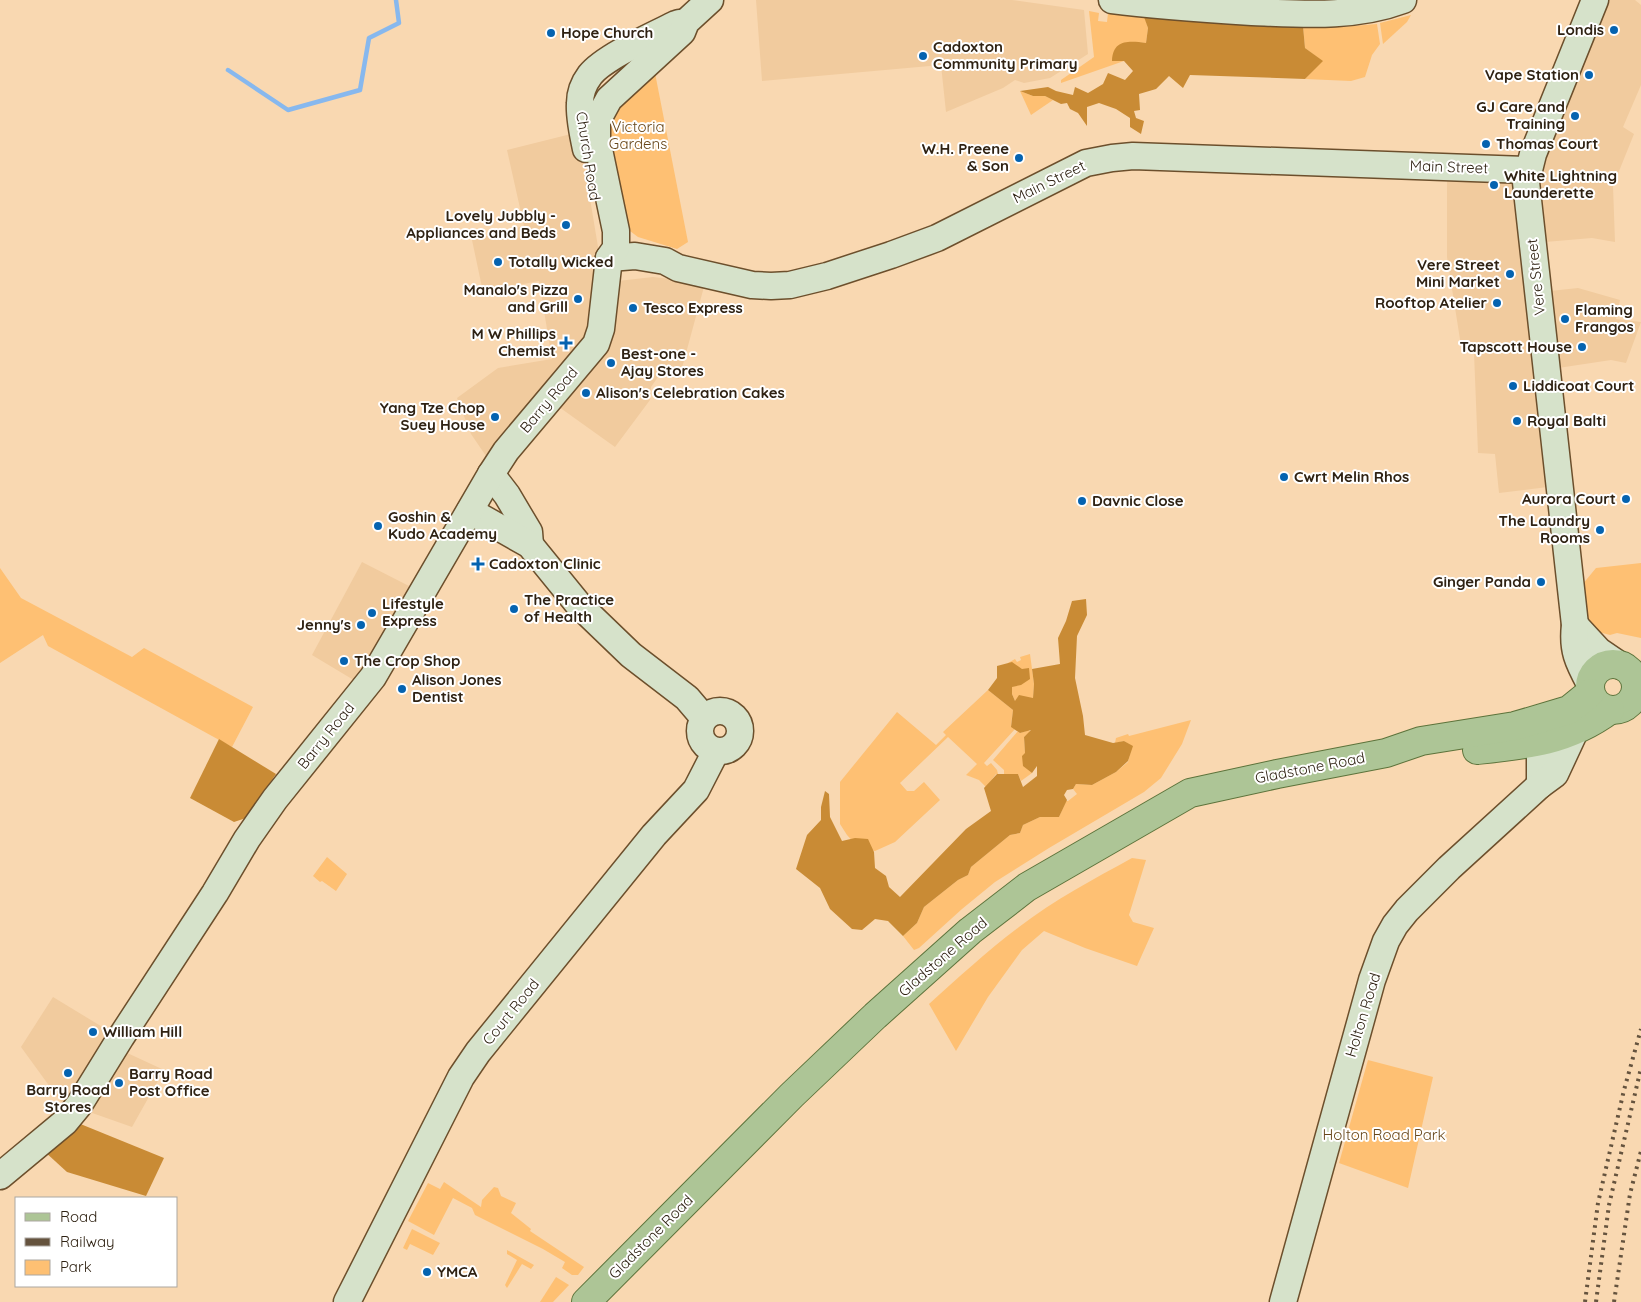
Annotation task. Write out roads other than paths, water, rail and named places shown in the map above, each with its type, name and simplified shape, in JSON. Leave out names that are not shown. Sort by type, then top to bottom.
[{"type":"main road","points":[[1611,664],[1633,675],[1633,699],[1627,706],[1619,710],[1597,696],[1594,674],[1601,667],[1611,664]]},
{"type":"main road","name":"Gladstone Road","points":[[1541,730],[1564,736],[1588,725],[1597,696]]},
{"type":"main road","name":"Gladstone Road","points":[[586,1302],[792,1095],[875,1016],[970,931],[1027,887],[1190,793],[1386,753],[1464,752],[1541,730],[1569,710],[1597,696]]},
{"type":"street","name":"Church Road","points":[[608,269],[603,254],[580,110],[582,91],[591,73],[601,65],[676,24],[686,22],[710,0]]},
{"type":"street","points":[[1112,0],[1191,8],[1304,14],[1352,13],[1399,2]]},
{"type":"street","name":"Vere Street","points":[[1595,0],[1556,95],[1528,170],[1526,182],[1575,625],[1573,640],[1578,661],[1597,696]]},
{"type":"street","name":"Main Street","points":[[608,269],[665,272],[678,268],[752,285],[771,286],[827,276],[937,238],[1086,164],[1112,158],[1133,156],[1528,170]]},
{"type":"street","name":"Barry Road","points":[[0,1176],[65,1122],[79,1105],[215,893],[247,838],[275,798],[373,677],[490,474],[506,451],[596,344],[601,329],[608,269]]},
{"type":"street","points":[[490,474],[507,495],[529,532],[530,545]]},
{"type":"street","points":[[470,511],[530,545]]},
{"type":"street","name":"Court Road","points":[[347,1302],[461,1077],[478,1052],[654,835],[696,790],[716,751],[723,751],[734,745],[740,734],[740,728],[734,716],[716,711],[704,718],[687,698],[631,654],[578,604],[530,545]]},
{"type":"street","points":[[1575,625],[1599,651],[1633,675]]},
{"type":"street","points":[[1540,785],[1541,730]]},
{"type":"street","name":"Holton Road","points":[[1283,1302],[1346,1071],[1372,980],[1386,941],[1395,925],[1426,890],[1540,785],[1555,774],[1575,731]]},
{"type":"waterway","points":[[228,70],[288,110],[360,90],[369,38],[399,23],[396,0]]},
{"type":"railway","points":[[1585,1302],[1598,1203],[1624,1090],[1641,1029]]},
{"type":"railway","points":[[1596,1302],[1609,1205],[1641,1068]]},
{"type":"railway","points":[[1614,1302],[1630,1194],[1641,1151]]},
{"type":"place","name":"Londis","points":[[1614,30]]},
{"type":"place","name":"Hope Church","points":[[551,33]]},
{"type":"place","name":"Cadoxton Community Primary","points":[[923,56]]},
{"type":"place","name":"Vape Station","points":[[1589,75]]},
{"type":"place","name":"GJ Care and Training","points":[[1575,116]]},
{"type":"place","name":"Thomas Court","points":[[1486,144]]},
{"type":"place","name":"W.H. Preene & Son","points":[[1019,158]]},
{"type":"place","name":"White Lightning Launderette","points":[[1494,185]]},
{"type":"place","name":"Lovely Jubbly - Appliances and Beds","points":[[566,225]]},
{"type":"place","name":"Totally Wicked","points":[[498,262]]},
{"type":"place","name":"Vere Street Mini Market","points":[[1510,274]]},
{"type":"place","name":"Manalo's Pizza and Grill","points":[[578,299]]},
{"type":"place","name":"Rooftop Atelier","points":[[1497,303]]},
{"type":"place","name":"Tesco Express","points":[[633,308]]},
{"type":"place","name":"Flaming Frangos","points":[[1565,319]]},
{"type":"place","name":"M W Phillips Chemist","points":[[566,343]]},
{"type":"place","name":"Tapscott House","points":[[1582,347]]},
{"type":"place","name":"Best-one - Ajay Stores","points":[[611,363]]},
{"type":"place","name":"Liddicoat Court","points":[[1513,386]]},
{"type":"place","name":"Alison's Celebration Cakes","points":[[586,393]]},
{"type":"place","name":"Yang Tze Chop Suey House","points":[[495,417]]},
{"type":"place","name":"Royal Balti","points":[[1517,421]]},
{"type":"place","name":"Cwrt Melin Rhos","points":[[1284,477]]},
{"type":"place","name":"Aurora Court","points":[[1626,499]]},
{"type":"place","name":"Davnic Close","points":[[1082,501]]},
{"type":"place","name":"Goshin & Kudo Academy","points":[[378,526]]},
{"type":"place","name":"The Laundry Rooms","points":[[1600,530]]},
{"type":"place","name":"Cadoxton Clinic","points":[[478,564]]},
{"type":"place","name":"Ginger Panda","points":[[1541,582]]},
{"type":"place","name":"The Practice of Health","points":[[514,609]]},
{"type":"place","name":"Lifestyle Express","points":[[372,613]]},
{"type":"place","name":"Jenny's","points":[[361,625]]},
{"type":"place","name":"The Crop Shop","points":[[344,661]]},
{"type":"place","name":"Alison Jones Dentist","points":[[402,689]]},
{"type":"place","name":"William Hill","points":[[93,1032]]},
{"type":"place","name":"Barry Road Stores","points":[[68,1073]]},
{"type":"place","name":"Barry Road Post Office","points":[[119,1083]]},
{"type":"place","name":"YMCA","points":[[427,1272]]},
{"type":"park label","name":"Victoria Gardens","points":[[638,136]]},
{"type":"park label","name":"Holton Road Park","points":[[1384,1135]]}]
